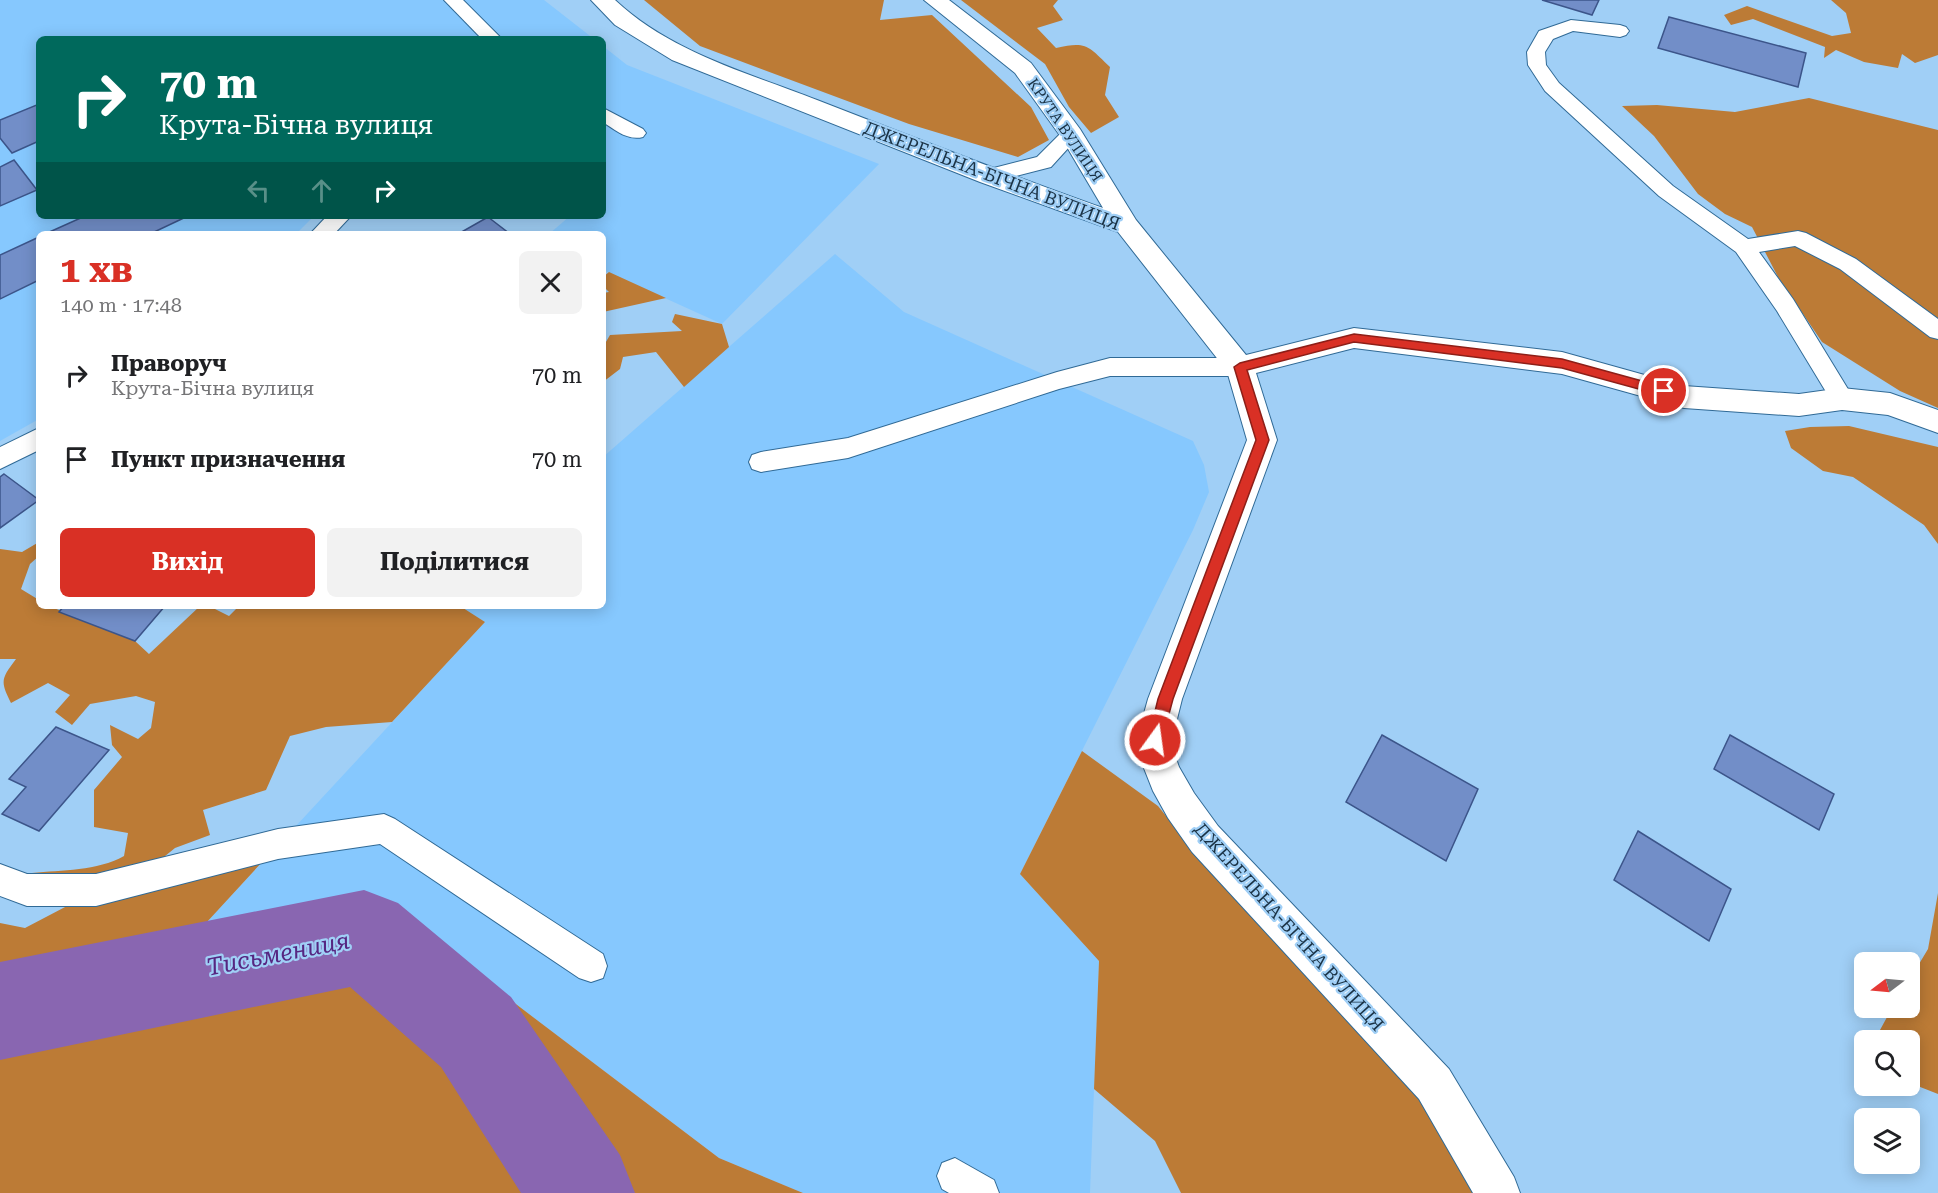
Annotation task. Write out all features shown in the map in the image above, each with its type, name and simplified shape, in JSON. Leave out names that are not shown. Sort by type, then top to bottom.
[{"type":"street","name":"ДЖЕРЕЛЬНА-БІЧНА ВУЛИЦЯ","points":[[602,0],[623,20],[680,55],[989,176],[1127,226],[1240,367],[1263,440],[1165,699],[1155,740],[1162,771],[1176,798],[1205,839],[1434,1084],[1498,1193]]},
{"type":"street","name":"КРУТА ВУЛИЦЯ","points":[[935,0],[1023,68],[1071,134],[1127,226]]},
{"type":"street","points":[[1240,367],[1354,338],[1562,363],[1684,397],[1799,405],[1842,399],[1890,404],[1938,422]]},
{"type":"lane","points":[[453,0],[490,36]]},
{"type":"lane","points":[[1620,31],[1571,26],[1546,35],[1536,52],[1537,64],[1552,87],[1666,191],[1744,247],[1785,305],[1842,399]]},
{"type":"lane","points":[[606,116],[636,133]]},
{"type":"lane","points":[[989,176],[1044,162],[1071,134]]},
{"type":"lane","points":[[324,231],[337,219]]},
{"type":"lane","points":[[1744,247],[1798,238],[1848,264],[1938,331]]},
{"type":"lane","points":[[761,462],[848,448],[1057,381],[1110,367],[1240,367]]},
{"type":"lane","points":[[0,443],[36,437]]},
{"type":"lane","points":[[0,459],[36,439]]},
{"type":"lane","points":[[0,880],[27,890],[96,890],[278,844],[384,830],[591,966]]},
{"type":"shaded area","points":[[0,0],[544,0],[590,36],[36,36],[36,219],[311,219],[299,231],[36,231],[36,421],[0,441]]},
{"type":"shaded area","points":[[644,0],[884,0],[880,20],[932,15],[1031,107],[1049,140],[1018,157],[909,124],[700,46]]},
{"type":"shaded area","points":[[961,0],[1058,0],[1053,6],[1063,20],[1037,28],[1056,48],[1081,45],[1097,54],[1110,67],[1105,95],[1119,117],[1091,133],[1069,107],[1045,64]]},
{"type":"shaded area","points":[[1831,0],[1938,0],[1938,55],[1915,63],[1902,54],[1898,68],[1864,62],[1836,50],[1824,58],[1825,47],[1753,19],[1731,25],[1724,15],[1747,6],[1832,36],[1851,33],[1846,13]]},
{"type":"shaded area","points":[[606,48],[627,65],[879,164],[722,324],[606,271],[606,231],[552,231],[566,219],[606,219]]},
{"type":"shaded area","points":[[1809,98],[1938,130],[1938,408],[1900,391],[1822,342],[1778,277],[1752,227],[1725,214],[1698,194],[1654,136],[1622,106],[1657,105],[1735,112]]},
{"type":"shaded area","points":[[835,254],[904,312],[1193,441],[1204,465],[1209,492],[1193,530],[1020,874],[1099,961],[1090,1193],[803,1193],[719,1158],[397,914],[194,936],[485,622],[465,609],[606,609],[606,454]]},
{"type":"shaded area","points":[[609,272],[666,298],[606,311],[606,292],[609,292],[606,289],[606,274]]},
{"type":"shaded area","points":[[675,314],[722,324],[729,347],[684,387],[656,352],[623,357],[620,369],[606,380],[606,342],[610,335],[682,331],[672,322]]},
{"type":"shaded area","points":[[1849,426],[1938,447],[1938,544],[1924,525],[1853,477],[1823,471],[1791,448],[1785,431],[1810,427]]},
{"type":"shaded area","points":[[36,544],[36,559],[30,564],[21,589],[36,598],[36,609],[56,609],[135,641],[149,654],[197,609],[215,609],[229,616],[236,609],[465,609],[485,622],[392,722],[326,727],[290,736],[266,790],[203,810],[210,835],[175,848],[118,894],[264,860],[195,935],[397,914],[719,1158],[803,1193],[0,1193],[0,923],[25,928],[67,906],[29,883],[32,873],[102,865],[124,856],[128,833],[94,827],[94,790],[122,757],[112,745],[110,725],[138,739],[151,728],[155,702],[136,696],[90,704],[72,725],[55,712],[70,695],[48,683],[11,703],[5,690],[4,680],[7,671],[16,659],[0,659],[0,549],[22,552]]},
{"type":"shaded area","points":[[1082,751],[1158,806],[1221,884],[1426,1097],[1485,1193],[1181,1193],[1155,1141],[1094,1089],[1099,961],[1020,874]]},
{"type":"shaded area","points":[[1938,893],[1938,1094],[1920,1087],[1920,1030],[1880,1030],[1887,1018],[1920,1018],[1920,962],[1928,949]]},
{"type":"building","points":[[1542,0],[1599,0],[1592,15]]},
{"type":"building","points":[[1669,17],[1806,53],[1798,87],[1658,48]]},
{"type":"building","points":[[36,105],[36,142],[12,153],[0,138],[0,120]]},
{"type":"building","points":[[14,160],[36,190],[0,206],[0,167]]},
{"type":"building","points":[[78,219],[182,219],[156,231],[52,231]]},
{"type":"building","points":[[484,219],[491,219],[506,231],[463,231]]},
{"type":"building","points":[[36,238],[36,281],[0,299],[0,255]]},
{"type":"building","points":[[4,474],[36,498],[36,502],[0,528],[0,477]]},
{"type":"building","points":[[62,609],[162,609],[135,641],[59,612]]},
{"type":"building","points":[[56,727],[109,750],[39,831],[2,814],[26,787],[9,779]]},
{"type":"building","points":[[1382,735],[1478,789],[1446,861],[1346,802]]},
{"type":"building","points":[[1730,735],[1834,794],[1819,830],[1714,769]]},
{"type":"building","points":[[1638,831],[1731,889],[1709,941],[1614,880]]},
{"type":"waterway","name":"Тисьмениця","points":[[0,1011],[364,937],[476,1032],[582,1193]]},
{"type":"route","points":[[1155,740],[1165,699],[1263,440],[1240,367],[1354,338],[1562,363],[1664,391]]}]
